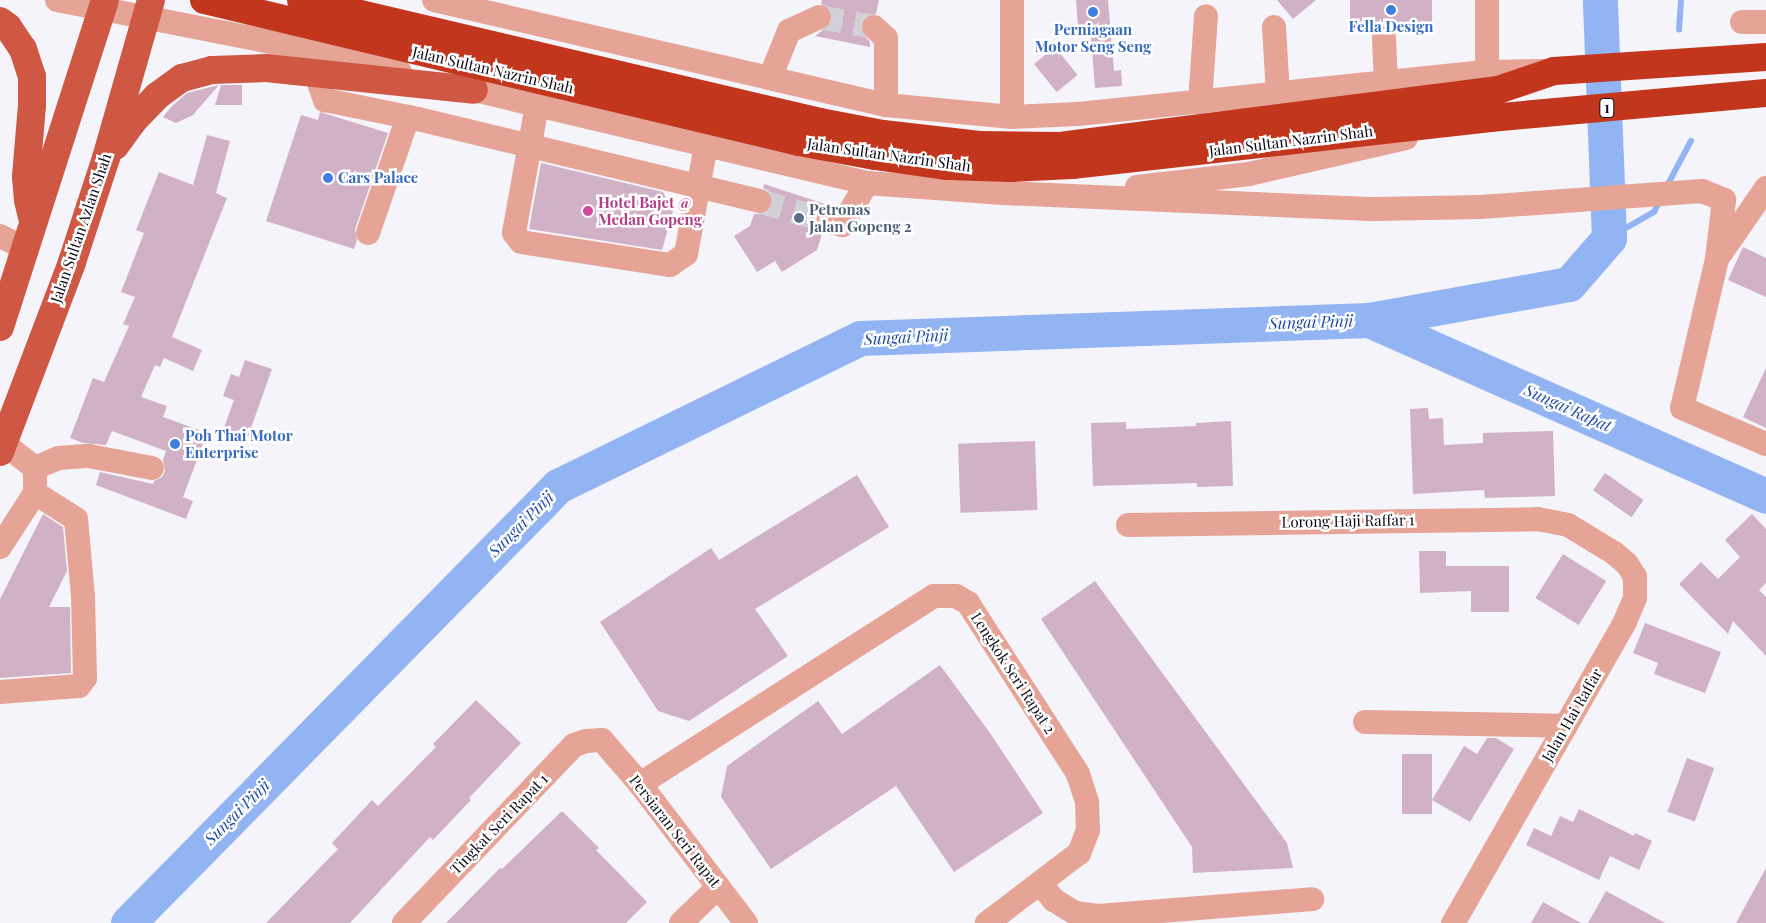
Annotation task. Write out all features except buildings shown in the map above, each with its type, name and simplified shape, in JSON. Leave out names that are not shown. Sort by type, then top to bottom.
[{"type":"highway","name":"Jalan Sultan Nazrin Shah","points":[[204,0],[799,142],[879,145],[1060,146],[1498,90],[1554,71],[1766,57]]},
{"type":"highway","name":"Jalan Sultan Nazrin Shah","points":[[301,0],[801,117],[879,145],[947,166],[1011,168],[1072,165],[1490,118],[1551,114],[1766,93]]},
{"type":"main road","points":[[1,319],[104,5]]},
{"type":"main road","name":"Jalan Sultan Azlan Shah","points":[[2,448],[72,262],[106,158],[148,9]]},
{"type":"main road","points":[[0,21],[8,27],[23,49],[32,77],[32,105],[26,177],[28,200],[33,221]]},
{"type":"main road","points":[[106,158],[133,120],[157,96],[182,78],[212,70],[238,67],[474,90]]},
{"type":"street","points":[[56,0],[104,5]]},
{"type":"street","points":[[264,0],[261,20],[287,46]]},
{"type":"street","points":[[434,0],[886,104],[1012,117],[1078,114],[1488,72],[1554,71]]},
{"type":"street","points":[[1012,0],[1012,117]]},
{"type":"street","points":[[1488,0],[1488,72]]},
{"type":"street","name":"1","points":[[104,5],[148,9],[287,46],[867,184],[1003,193],[1111,189],[1249,174],[1490,118]]},
{"type":"street","points":[[1200,102],[1206,16]]},
{"type":"street","points":[[770,78],[789,31],[819,17]]},
{"type":"street","points":[[1742,22],[1766,22]]},
{"type":"street","points":[[874,27],[886,38],[886,104]]},
{"type":"street","points":[[1274,27],[1278,94]]},
{"type":"street","points":[[1384,38],[1386,83]]},
{"type":"street","points":[[316,74],[325,100],[408,117],[699,185],[759,201]]},
{"type":"street","points":[[537,105],[528,145],[514,233],[521,242],[670,265],[686,254],[706,145]]},
{"type":"street","points":[[368,233],[408,117]]},
{"type":"street","points":[[827,221],[842,225],[867,184]]},
{"type":"street","points":[[1717,259],[1766,188]]},
{"type":"street","points":[[1003,193],[1375,209],[1480,207],[1702,191],[1724,200],[1717,259],[1682,408],[1766,444]]},
{"type":"street","points":[[0,236],[25,248]]},
{"type":"street","points":[[2,448],[35,468]]},
{"type":"street","points":[[35,468],[58,458],[89,456],[152,468]]},
{"type":"street","points":[[0,547],[34,493],[35,468]]},
{"type":"street","points":[[0,692],[79,686],[85,678],[83,596],[76,519],[34,493]]},
{"type":"street","name":"Lorong Haji Raffar 1","points":[[1128,525],[1507,518],[1538,519],[1568,525]]},
{"type":"street","name":"Jalan Hai Raffar","points":[[1453,923],[1625,622],[1635,598],[1635,577],[1627,564],[1614,553],[1568,525]]},
{"type":"street","name":"Lengkok Seri Rapat 2","points":[[640,784],[934,596],[956,596],[968,603],[1073,765],[1087,802],[1088,830],[1079,853],[987,923]]},
{"type":"street","points":[[1365,722],[1566,726]]},
{"type":"street","name":"Persiaran Seri Rapat","points":[[602,740],[640,784],[746,923]]},
{"type":"street","name":"Tingkat Seri Rapat 1","points":[[404,923],[574,745],[586,741],[602,740]]},
{"type":"street","points":[[1040,883],[1054,900],[1075,913],[1098,916],[1312,900]]},
{"type":"street","points":[[681,923],[718,887]]},
{"type":"waterway","name":"Sungai Pinji","points":[[128,923],[558,486],[860,338],[1369,320],[1569,284],[1609,238],[1600,0]]},
{"type":"waterway","points":[[1679,30],[1681,0]]},
{"type":"waterway","points":[[1666,188],[1691,141]]},
{"type":"waterway","points":[[1609,238],[1654,212],[1660,201]]},
{"type":"waterway","name":"Sungai Rapat","points":[[1369,320],[1766,496]]},
{"type":"tunnel","points":[[819,17],[874,27]]},
{"type":"tunnel","points":[[759,201],[827,221]]},
{"type":"place","name":"Fella Design","points":[[1391,10]]},
{"type":"place","name":"Perniagaan Motor Seng Seng","points":[[1093,12]]},
{"type":"place","name":"Cars Palace","points":[[328,178]]},
{"type":"place","name":"Hotel Bajet @ Medan Gopeng","points":[[588,211]]},
{"type":"place","name":"Petronas Jalan Gopeng 2","points":[[799,218]]},
{"type":"place","name":"Poh Thai Motor Enterprise","points":[[175,444]]}]
